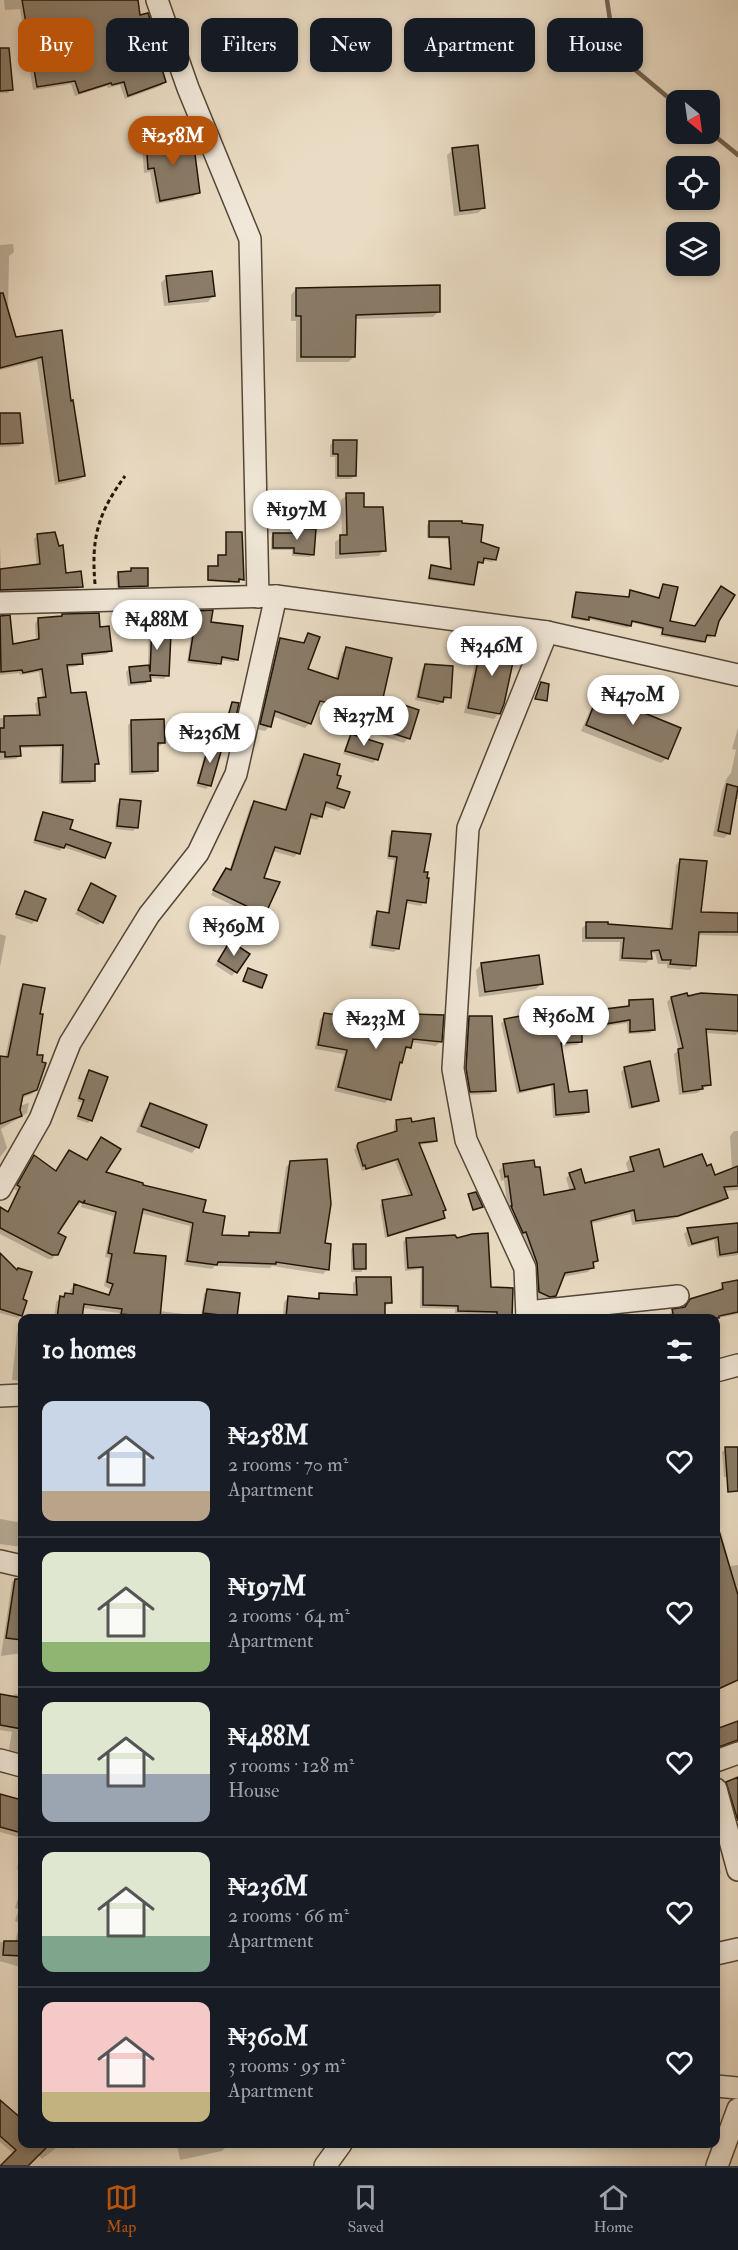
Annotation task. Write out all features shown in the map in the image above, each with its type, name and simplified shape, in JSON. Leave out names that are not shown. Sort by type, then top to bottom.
[{"type":"street","points":[[0,1190],[40,1119],[70,1043],[149,915],[198,853],[236,774],[267,596],[250,239],[188,88],[158,0]]},
{"type":"street","points":[[0,603],[267,596],[547,632],[738,675]]},
{"type":"street","points":[[527,1314],[525,1268],[466,1140],[453,1069],[468,828],[547,632]]},
{"type":"street","points":[[535,1314],[678,1296]]},
{"type":"street","points":[[720,1370],[738,1365]]},
{"type":"street","points":[[0,1396],[18,1395]]},
{"type":"street","points":[[0,1561],[18,1565]]},
{"type":"street","points":[[720,1760],[738,1753]]},
{"type":"street","points":[[0,1760],[18,1765]]},
{"type":"street","points":[[720,1804],[738,1870]]},
{"type":"street","points":[[720,1953],[738,1949]]},
{"type":"street","points":[[720,2086],[738,2088]]},
{"type":"street","points":[[717,2166],[738,2109]]},
{"type":"street","points":[[325,2166],[338,2148]]},
{"type":"path","points":[[96,601],[93,549],[98,522],[110,496],[125,477]]},
{"type":"building","points":[[22,0],[138,0],[140,15],[148,13],[150,18],[106,18],[106,72],[163,72],[166,82],[128,96],[124,82],[112,85],[111,83],[79,93],[75,81],[37,87],[34,72],[94,72],[94,18],[25,18]]},
{"type":"building","points":[[0,48],[9,48],[13,90],[0,91]]},
{"type":"building","points":[[187,137],[188,146],[194,147],[200,193],[160,201],[154,168],[148,169],[146,139]]},
{"type":"building","points":[[478,145],[485,208],[460,211],[452,148]]},
{"type":"building","points":[[212,271],[215,296],[169,302],[166,276]]},
{"type":"building","points":[[440,285],[440,312],[356,315],[355,357],[301,357],[301,316],[296,316],[296,288]]},
{"type":"building","points":[[0,293],[3,293],[16,337],[62,330],[71,401],[73,400],[85,476],[59,481],[42,357],[0,368]]},
{"type":"building","points":[[0,413],[20,413],[23,443],[0,444]]},
{"type":"building","points":[[333,440],[357,440],[356,476],[338,476],[338,454],[333,454]]},
{"type":"building","points":[[346,493],[364,493],[364,507],[383,507],[386,551],[340,554],[340,535],[347,535]]},
{"type":"building","points":[[429,521],[462,521],[462,523],[483,525],[481,542],[499,548],[496,560],[484,558],[483,563],[478,562],[474,585],[429,578],[431,565],[451,569],[449,537],[429,537]]},
{"type":"building","points":[[296,528],[316,529],[314,555],[294,553],[294,548],[273,548],[273,533],[296,533]]},
{"type":"building","points":[[55,532],[59,546],[63,545],[66,573],[81,571],[83,587],[0,590],[0,569],[40,564],[37,534]]},
{"type":"building","points":[[226,532],[242,532],[244,580],[239,579],[239,582],[208,580],[208,566],[218,566],[218,555],[226,555]]},
{"type":"building","points":[[131,568],[148,568],[148,586],[119,587],[118,572],[131,571]]},
{"type":"building","points":[[663,584],[678,587],[670,621],[695,626],[721,586],[735,595],[719,621],[715,636],[707,635],[705,642],[662,634],[663,628],[632,621],[631,626],[589,617],[589,620],[572,617],[576,592],[629,597],[630,590],[659,598]]},
{"type":"building","points":[[213,610],[211,622],[243,626],[238,660],[222,657],[221,664],[189,660],[197,611]]},
{"type":"building","points":[[157,612],[172,612],[169,676],[150,675],[151,681],[131,683],[129,667],[149,665],[150,672],[152,625],[156,625]]},
{"type":"building","points":[[99,613],[100,627],[109,626],[112,651],[82,654],[83,664],[67,665],[71,693],[86,692],[99,764],[95,764],[95,781],[62,782],[63,745],[20,746],[21,756],[5,757],[5,752],[0,752],[0,728],[4,728],[4,716],[40,715],[38,698],[46,697],[42,669],[23,673],[22,670],[1,672],[0,616],[10,615],[13,644],[39,639],[38,618],[62,616],[62,614]]},
{"type":"building","points":[[308,633],[320,637],[308,669],[338,679],[346,647],[392,658],[383,698],[419,710],[410,739],[382,730],[386,715],[320,701],[311,724],[275,711],[271,727],[260,724],[280,638],[304,643]]},
{"type":"building","points":[[483,638],[516,648],[500,714],[468,708]]},
{"type":"building","points":[[425,664],[453,666],[451,698],[444,697],[443,702],[418,697]]},
{"type":"building","points":[[541,682],[549,684],[547,701],[535,699]]},
{"type":"building","points":[[603,692],[633,705],[632,708],[681,728],[668,759],[586,725],[598,695],[601,696]]},
{"type":"building","points":[[232,702],[239,703],[235,722],[227,720]]},
{"type":"building","points":[[164,719],[165,743],[158,743],[158,771],[132,772],[131,720]]},
{"type":"building","points":[[351,734],[383,744],[378,760],[345,751]]},
{"type":"building","points":[[210,741],[223,745],[211,786],[198,783]]},
{"type":"building","points":[[304,754],[340,764],[337,775],[341,776],[337,788],[350,792],[344,808],[326,802],[322,817],[311,814],[300,854],[275,847],[264,878],[280,882],[265,915],[213,890],[226,868],[231,870],[254,801],[286,810]]},
{"type":"building","points":[[727,784],[738,787],[730,834],[718,831]]},
{"type":"building","points":[[120,799],[141,801],[138,828],[117,826]]},
{"type":"building","points":[[43,812],[73,820],[70,829],[111,843],[105,858],[66,844],[64,848],[35,840]]},
{"type":"building","points":[[392,831],[431,834],[424,872],[428,872],[427,878],[429,878],[426,903],[407,900],[399,949],[372,945],[377,911],[389,913],[397,857],[389,856]]},
{"type":"building","points":[[680,859],[707,861],[701,912],[738,913],[738,932],[699,932],[696,966],[670,964],[671,960],[662,960],[659,950],[651,951],[652,959],[622,958],[624,938],[586,938],[586,922],[672,929]]},
{"type":"building","points":[[91,883],[116,896],[103,923],[78,910]]},
{"type":"building","points":[[25,891],[46,899],[37,921],[16,914]]},
{"type":"building","points":[[230,941],[250,954],[237,973],[218,961]]},
{"type":"building","points":[[539,955],[543,984],[485,992],[481,963]]},
{"type":"building","points":[[248,968],[267,975],[262,988],[243,981]]},
{"type":"building","points":[[23,984],[45,988],[40,1014],[43,1014],[37,1055],[43,1055],[42,1062],[46,1063],[37,1090],[23,1095],[20,1110],[22,1116],[0,1124],[0,1056],[8,1057]]},
{"type":"building","points":[[687,993],[688,996],[701,993],[738,995],[738,1031],[706,1029],[711,1085],[702,1086],[703,1089],[683,1092],[678,1049],[683,1048],[671,997]]},
{"type":"building","points":[[653,999],[655,1030],[630,1032],[630,1020],[582,1028],[582,1042],[561,1043],[569,1092],[587,1090],[589,1112],[556,1115],[554,1084],[520,1091],[504,1019],[532,1014],[532,1017],[597,1014],[597,1010],[629,1006],[629,1000]]},
{"type":"building","points":[[324,1013],[350,1017],[348,1024],[396,1029],[396,1025],[410,1029],[412,1014],[444,1015],[442,1042],[413,1039],[411,1048],[406,1047],[402,1063],[400,1062],[391,1100],[338,1087],[347,1050],[318,1045]]},
{"type":"building","points":[[469,1016],[492,1016],[496,1091],[470,1092],[466,1068]]},
{"type":"building","points":[[650,1061],[659,1101],[632,1107],[624,1067]]},
{"type":"building","points":[[89,1070],[108,1077],[92,1121],[78,1116],[84,1100],[79,1098]]},
{"type":"building","points":[[150,1103],[207,1125],[199,1148],[141,1126]]},
{"type":"building","points":[[411,1118],[412,1122],[434,1118],[437,1141],[419,1143],[446,1210],[443,1211],[445,1218],[388,1236],[382,1200],[412,1195],[398,1159],[366,1169],[357,1146],[358,1143],[397,1131],[396,1120]]},
{"type":"building","points":[[101,1137],[121,1149],[106,1172],[143,1183],[143,1185],[206,1200],[203,1212],[225,1216],[222,1235],[249,1236],[249,1232],[280,1233],[290,1161],[327,1159],[331,1204],[325,1243],[331,1244],[329,1270],[276,1262],[276,1264],[218,1262],[217,1265],[187,1261],[193,1223],[143,1209],[134,1253],[166,1256],[160,1314],[121,1314],[122,1309],[84,1304],[83,1314],[58,1314],[60,1296],[64,1297],[65,1293],[73,1294],[74,1284],[109,1295],[113,1284],[107,1282],[112,1254],[108,1253],[116,1212],[84,1203],[85,1200],[83,1203],[79,1201],[58,1233],[66,1237],[58,1255],[52,1255],[0,1228],[0,1207],[8,1212],[20,1187],[17,1185],[34,1155],[56,1171],[69,1150],[87,1160]]},
{"type":"building","points":[[659,1149],[664,1167],[702,1154],[707,1166],[711,1164],[715,1175],[738,1166],[738,1186],[724,1187],[728,1198],[678,1216],[636,1221],[634,1210],[591,1221],[598,1261],[593,1262],[594,1268],[565,1273],[556,1296],[550,1297],[539,1292],[537,1263],[526,1232],[523,1233],[511,1206],[508,1176],[505,1177],[503,1164],[534,1160],[535,1167],[540,1167],[544,1195],[575,1189],[569,1173],[581,1169],[585,1183],[634,1171],[630,1157]]},
{"type":"building","points":[[476,1192],[483,1207],[473,1210],[468,1194]]},
{"type":"building","points":[[738,1223],[738,1252],[720,1255],[718,1237],[692,1244],[687,1228]]},
{"type":"building","points":[[488,1233],[491,1287],[513,1288],[512,1314],[458,1311],[458,1306],[423,1305],[423,1267],[408,1268],[406,1238],[455,1235],[457,1238]]},
{"type":"building","points":[[353,1244],[366,1244],[366,1269],[354,1269]]},
{"type":"building","points":[[0,1253],[17,1270],[18,1268],[32,1272],[23,1299],[27,1301],[23,1314],[0,1309]]},
{"type":"building","points":[[356,1277],[391,1277],[392,1303],[385,1303],[385,1314],[286,1314],[288,1296],[319,1299],[319,1293],[357,1295]]},
{"type":"building","points":[[738,1280],[738,1312],[720,1316],[673,1314],[672,1309],[685,1307],[690,1299],[723,1289],[722,1283]]},
{"type":"building","points":[[207,1289],[240,1293],[237,1314],[203,1313]]},
{"type":"building","points":[[725,1447],[738,1447],[738,1491],[728,1492]]},
{"type":"building","points":[[720,1534],[738,1595],[738,1680],[720,1688]]},
{"type":"building","points":[[15,1579],[18,1579],[18,1640],[6,1638]]},
{"type":"building","points":[[0,1694],[18,1697],[18,1728],[0,1725]]},
{"type":"building","points":[[738,1721],[738,1740],[720,1747],[720,1728]]},
{"type":"building","points":[[738,1777],[738,1821],[726,1782]]},
{"type":"building","points":[[0,1794],[18,1799],[18,1832],[0,1827]]},
{"type":"building","points":[[4,1941],[18,1941],[18,1956],[3,1955]]},
{"type":"building","points":[[0,2100],[18,2116],[18,2148],[46,2148],[28,2166],[0,2166],[16,2150],[0,2136]]},
{"type":"waterway","points":[[607,0],[615,53],[666,96]]},
{"type":"waterway","points":[[720,140],[738,155]]}]
